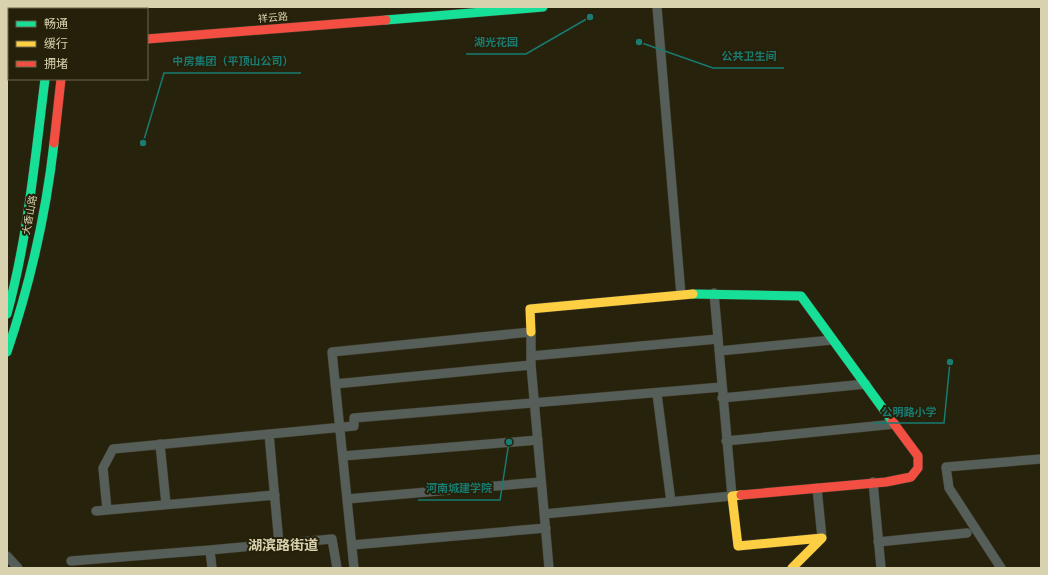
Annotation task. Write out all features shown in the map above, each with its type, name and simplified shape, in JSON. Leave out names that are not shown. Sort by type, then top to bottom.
[{"type":"main road","name":"祥云路","points":[[148,39],[427,12],[543,7]]},
{"type":"main road","name":"大香山路","points":[[7,314],[17,277],[30,200],[45,80]]},
{"type":"main road","name":"大香山路","points":[[7,352],[29,280],[45,202],[61,80]]},
{"type":"main road","points":[[530,332],[530,309],[714,293],[801,296],[918,456],[918,468],[911,477],[732,496],[738,546],[822,538]]},
{"type":"main road","points":[[792,568],[822,538]]},
{"type":"street","points":[[657,7],[681,295]]},
{"type":"street","points":[[544,514],[732,496],[722,398],[714,293]]},
{"type":"street","points":[[354,568],[332,352],[530,332],[534,402],[549,568]]},
{"type":"street","points":[[335,384],[718,339]]},
{"type":"street","points":[[719,351],[832,340]]},
{"type":"street","points":[[722,398],[866,384]]},
{"type":"street","points":[[107,510],[103,468],[113,449],[354,426],[354,418],[534,402],[657,394],[722,387]]},
{"type":"street","points":[[657,394],[671,502]]},
{"type":"street","points":[[726,441],[895,424]]},
{"type":"street","points":[[269,434],[278,544]]},
{"type":"street","points":[[343,456],[538,440]]},
{"type":"street","points":[[160,444],[166,504]]},
{"type":"street","points":[[1001,568],[949,488],[946,467],[1041,459]]},
{"type":"street","points":[[347,499],[541,482]]},
{"type":"street","points":[[873,482],[881,568]]},
{"type":"street","points":[[817,488],[822,538]]},
{"type":"street","points":[[96,511],[275,495]]},
{"type":"street","points":[[352,546],[546,528]]},
{"type":"street","points":[[878,542],[967,533]]},
{"type":"street","points":[[71,561],[332,539],[337,568]]},
{"type":"street","points":[[210,550],[212,568]]},
{"type":"street","points":[[7,556],[18,568]]},
{"type":"traffic: fast","points":[[386,20],[543,7]]},
{"type":"traffic: fast","points":[[7,314],[26,227],[45,80]]},
{"type":"traffic: fast","points":[[7,352],[23,301],[36,249],[47,196],[54,143]]},
{"type":"traffic: fast","points":[[693,294],[801,296],[892,421]]},
{"type":"traffic: slow","points":[[531,332],[530,309],[693,294]]},
{"type":"traffic: slow","points":[[741,495],[732,496],[738,546],[822,538],[792,568]]},
{"type":"traffic: jam","points":[[148,39],[386,20]]},
{"type":"traffic: jam","points":[[54,143],[61,80]]},
{"type":"traffic: jam","points":[[741,495],[886,482],[911,477],[918,468],[918,456],[892,421]]},
{"type":"place","name":"湖光花园","points":[[590,17]]},
{"type":"place","name":"公共卫生间","points":[[639,42]]},
{"type":"place","name":"中房集团（平顶山公司）","points":[[143,143]]},
{"type":"place","name":"公明路小学","points":[[950,362]]},
{"type":"place","name":"河南城建学院","points":[[509,442]]},
{"type":"district","name":"湖滨路街道","points":[[283,546]]}]
